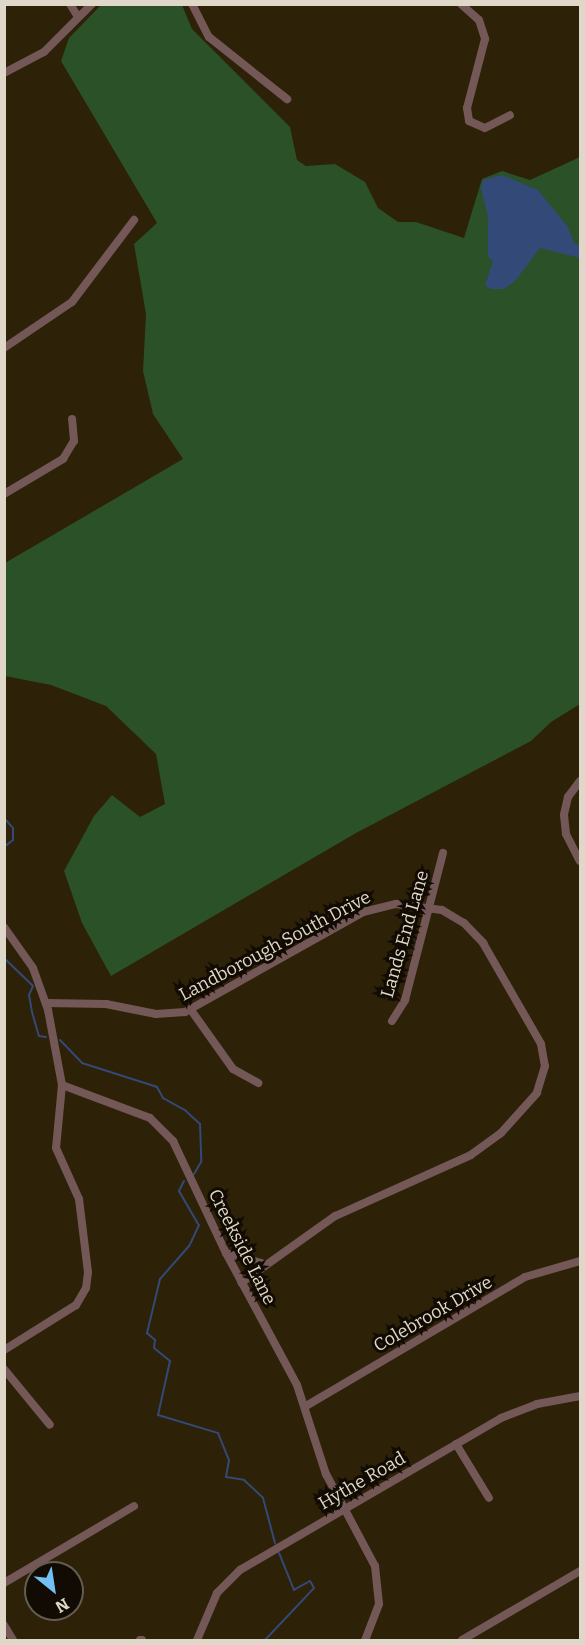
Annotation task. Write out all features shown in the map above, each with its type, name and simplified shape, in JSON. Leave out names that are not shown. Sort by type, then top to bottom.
[{"type":"street","points":[[70,4],[77,15]]},
{"type":"street","points":[[4,73],[44,52],[77,15],[92,4]]},
{"type":"street","points":[[192,4],[209,37],[287,99]]},
{"type":"street","points":[[461,4],[479,20],[484,39],[468,118],[476,127],[485,128],[510,116]]},
{"type":"street","points":[[4,348],[72,302],[103,267],[134,220]]},
{"type":"street","points":[[4,494],[63,459],[75,441],[72,419]]},
{"type":"street","points":[[580,781],[565,806],[565,831],[580,861]]},
{"type":"street","name":"Lands End Lane","points":[[392,1021],[405,1000],[443,853]]},
{"type":"street","name":"Landborough South Drive","points":[[46,1003],[106,1004],[156,1014],[191,1010],[363,912],[396,904],[430,906],[473,931],[540,1041],[545,1066],[537,1093],[515,1120],[471,1155],[335,1216],[264,1264],[241,1283]]},
{"type":"street","points":[[4,927],[30,962],[46,1003],[62,1085],[57,1148],[80,1202],[86,1288],[71,1309],[4,1350]]},
{"type":"street","points":[[191,1010],[233,1069],[258,1083]]},
{"type":"street","name":"Creekside Lane","points":[[62,1085],[145,1116],[164,1128],[241,1283],[306,1406],[324,1467],[379,1579],[377,1614],[365,1641]]},
{"type":"street","points":[[226,1253],[264,1264]]},
{"type":"street","name":"Colebrook Drive","points":[[306,1406],[525,1277],[580,1261]]},
{"type":"street","points":[[4,1369],[50,1425]]},
{"type":"street","name":"Hythe Road","points":[[197,1641],[213,1600],[227,1580],[345,1508],[512,1413],[580,1396]]},
{"type":"street","points":[[456,1444],[489,1498]]},
{"type":"street","points":[[4,1583],[134,1506]]},
{"type":"street","points":[[462,1641],[580,1571]]},
{"type":"street","points":[[4,1625],[13,1641]]},
{"type":"green space","points":[[101,5],[182,5],[192,29],[290,127],[297,160],[306,166],[335,164],[365,182],[378,208],[398,222],[416,222],[464,238],[482,179],[502,171],[530,180],[580,157],[580,704],[551,722],[531,741],[356,833],[111,976],[82,923],[64,871],[94,816],[112,795],[140,817],[165,804],[156,754],[106,706],[51,685],[5,676],[5,563],[183,459],[153,414],[143,371],[146,314],[134,244],[157,223],[61,61],[69,38]]},
{"type":"water","points":[[502,175],[538,190],[568,227],[574,243],[580,245],[580,258],[540,248],[516,280],[504,289],[491,289],[485,285],[493,261],[488,256],[488,217],[481,188],[483,180]]},
{"type":"waterway","points":[[4,818],[13,828],[13,840],[4,847]]},
{"type":"waterway","points":[[4,958],[33,986],[29,995],[32,1012],[39,1036],[46,1037]]},
{"type":"waterway","points":[[60,1040],[82,1063],[157,1087],[163,1098],[186,1111],[200,1124],[201,1162],[194,1174]]},
{"type":"waterway","points":[[184,1181],[179,1191],[199,1225],[189,1246],[160,1279],[147,1333],[155,1340],[154,1348],[170,1361],[158,1415],[218,1433],[229,1460],[226,1477],[244,1480],[263,1498],[275,1543]]},
{"type":"waterway","points":[[265,1640],[314,1588],[310,1581],[294,1590],[279,1553]]}]
